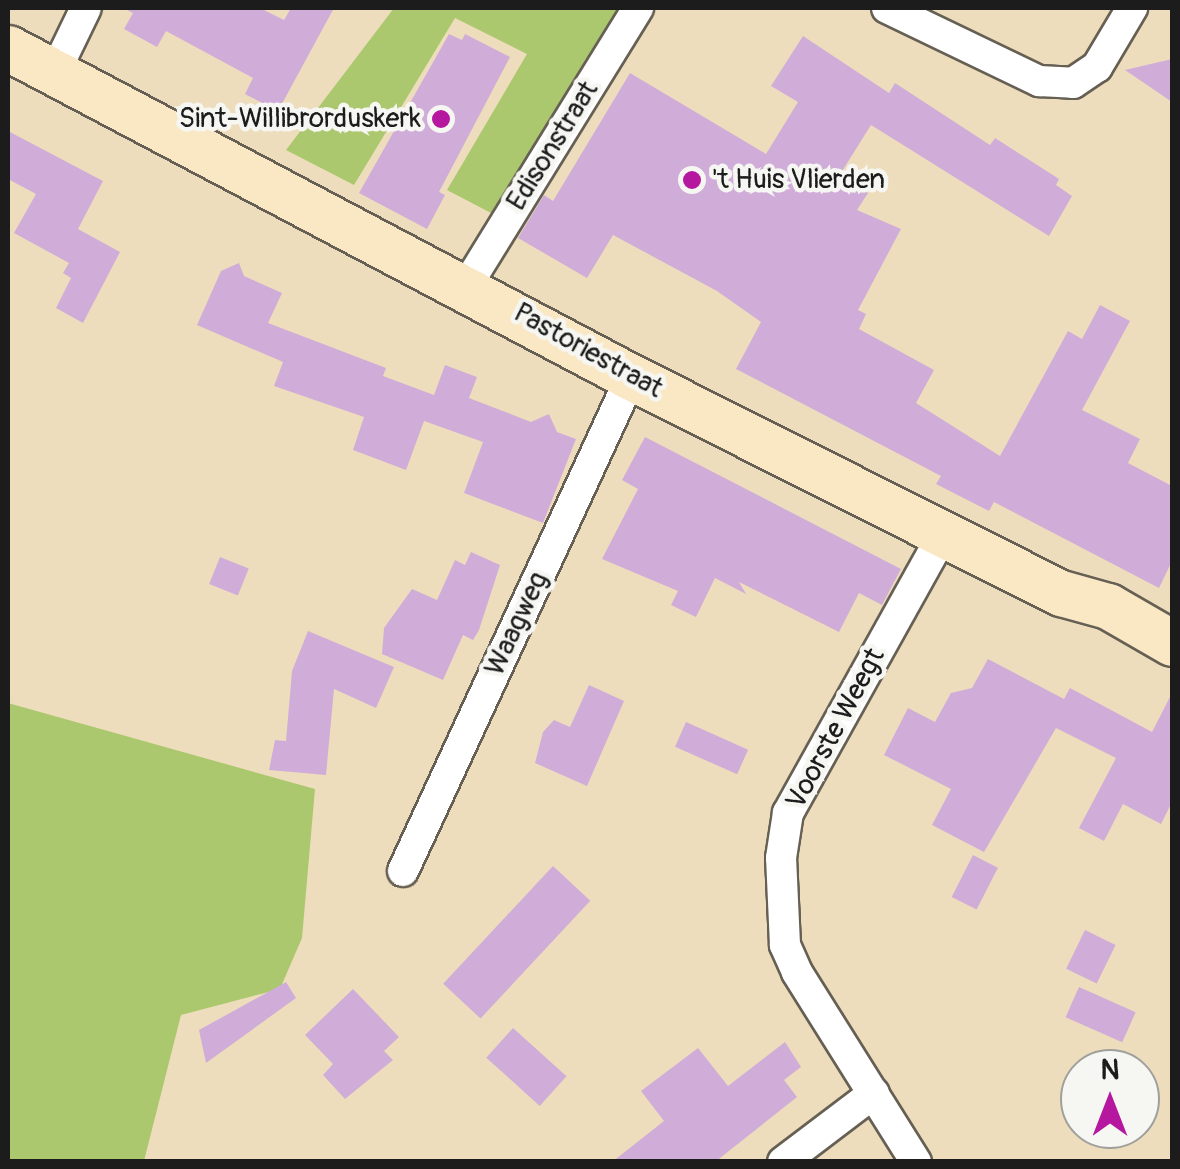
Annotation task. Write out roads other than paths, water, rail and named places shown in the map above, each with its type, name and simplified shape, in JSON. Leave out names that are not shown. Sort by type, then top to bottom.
[{"type":"street","points":[[56,72],[86,8]]},
{"type":"street","name":"Edisonstraat","points":[[467,285],[638,8]]},
{"type":"street","points":[[887,8],[1039,81],[1073,83],[1097,66],[1132,8]]},
{"type":"street","name":"Pastoriestraat","points":[[8,48],[467,285],[631,377],[1061,594],[1108,606],[1172,643]]},
{"type":"street","name":"Waagweg","points":[[403,871],[631,377]]},
{"type":"street","name":"Voorste Weegt","points":[[916,1162],[785,945],[781,858],[788,813],[943,534]]},
{"type":"street","points":[[783,1162],[874,1093]]},
{"type":"place","name":"Sint-Willibrorduskerk","points":[[441,119]]},
{"type":"place","name":"'t Huis Vlierden","points":[[692,180]]}]
